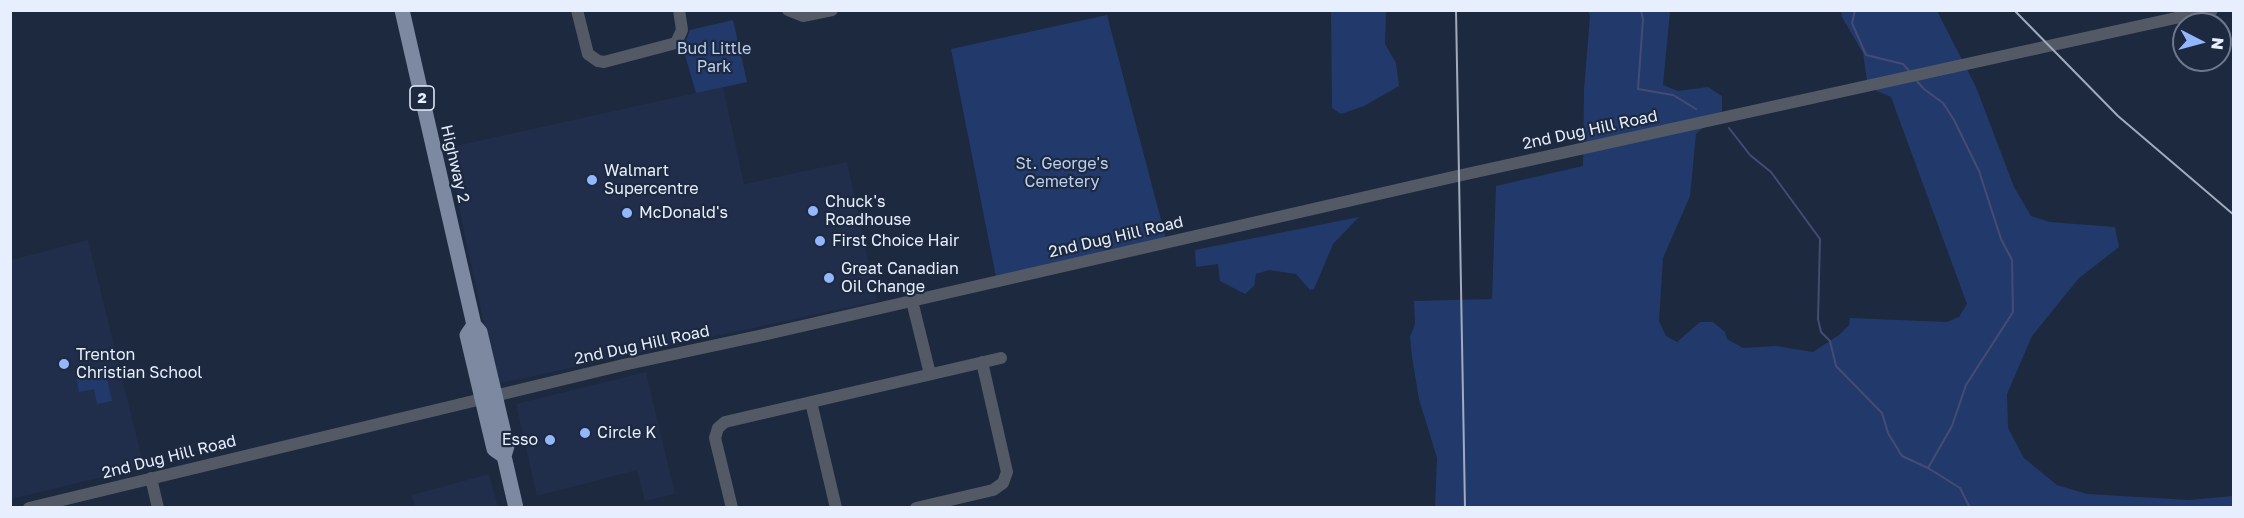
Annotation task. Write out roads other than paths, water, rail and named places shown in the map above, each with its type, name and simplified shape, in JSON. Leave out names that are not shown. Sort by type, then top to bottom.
[{"type":"main road","name":"Highway 2","points":[[402,10],[474,325],[467,335],[489,396],[494,449],[504,456],[516,507]]},
{"type":"street","points":[[577,10],[588,54],[604,62],[676,44],[682,30],[680,10]]},
{"type":"street","points":[[788,10],[803,16],[832,10]]},
{"type":"street","name":"2nd Dug Hill Road","points":[[30,507],[489,396],[1453,177],[2212,10]]},
{"type":"street","points":[[912,301],[930,374]]},
{"type":"street","points":[[732,507],[715,438],[718,428],[725,422],[1001,358]]},
{"type":"street","points":[[922,507],[993,490],[1003,483],[1007,472],[982,362]]},
{"type":"street","points":[[811,402],[836,507]]},
{"type":"street","points":[[151,478],[158,507]]},
{"type":"waterway","points":[[1641,10],[1643,19],[1638,89],[1673,95],[1696,109]]},
{"type":"waterway","points":[[1855,10],[1852,23],[1866,55],[1903,64],[1910,72]]},
{"type":"waterway","points":[[1915,79],[1943,103],[1954,120],[1979,171],[2001,239],[2012,260],[2013,312],[1966,385],[1952,426],[1928,468]]},
{"type":"waterway","points":[[1729,128],[1750,155],[1771,172],[1820,239],[1818,319],[1821,332],[1830,341],[1836,366],[1882,413],[1888,433],[1902,456],[1928,468],[1960,488],[1970,508]]},
{"type":"railway","points":[[1456,10],[1465,508]]},
{"type":"railway","points":[[2014,10],[2118,116],[2234,215]]},
{"type":"place","name":"Walmart Supercentre","points":[[592,180]]},
{"type":"place","name":"Chuck's Roadhouse","points":[[813,211]]},
{"type":"place","name":"McDonald's","points":[[627,213]]},
{"type":"place","name":"First Choice Hair","points":[[820,241]]},
{"type":"place","name":"Great Canadian Oil Change","points":[[829,278]]},
{"type":"place","name":"Trenton Christian School","points":[[64,364]]},
{"type":"place","name":"Circle K","points":[[585,433]]},
{"type":"place","name":"Esso","points":[[550,440]]},
{"type":"park label","name":"Bud Little Park","points":[[714,58]]},
{"type":"park label","name":"St. George's Cemetery","points":[[1062,173]]}]
